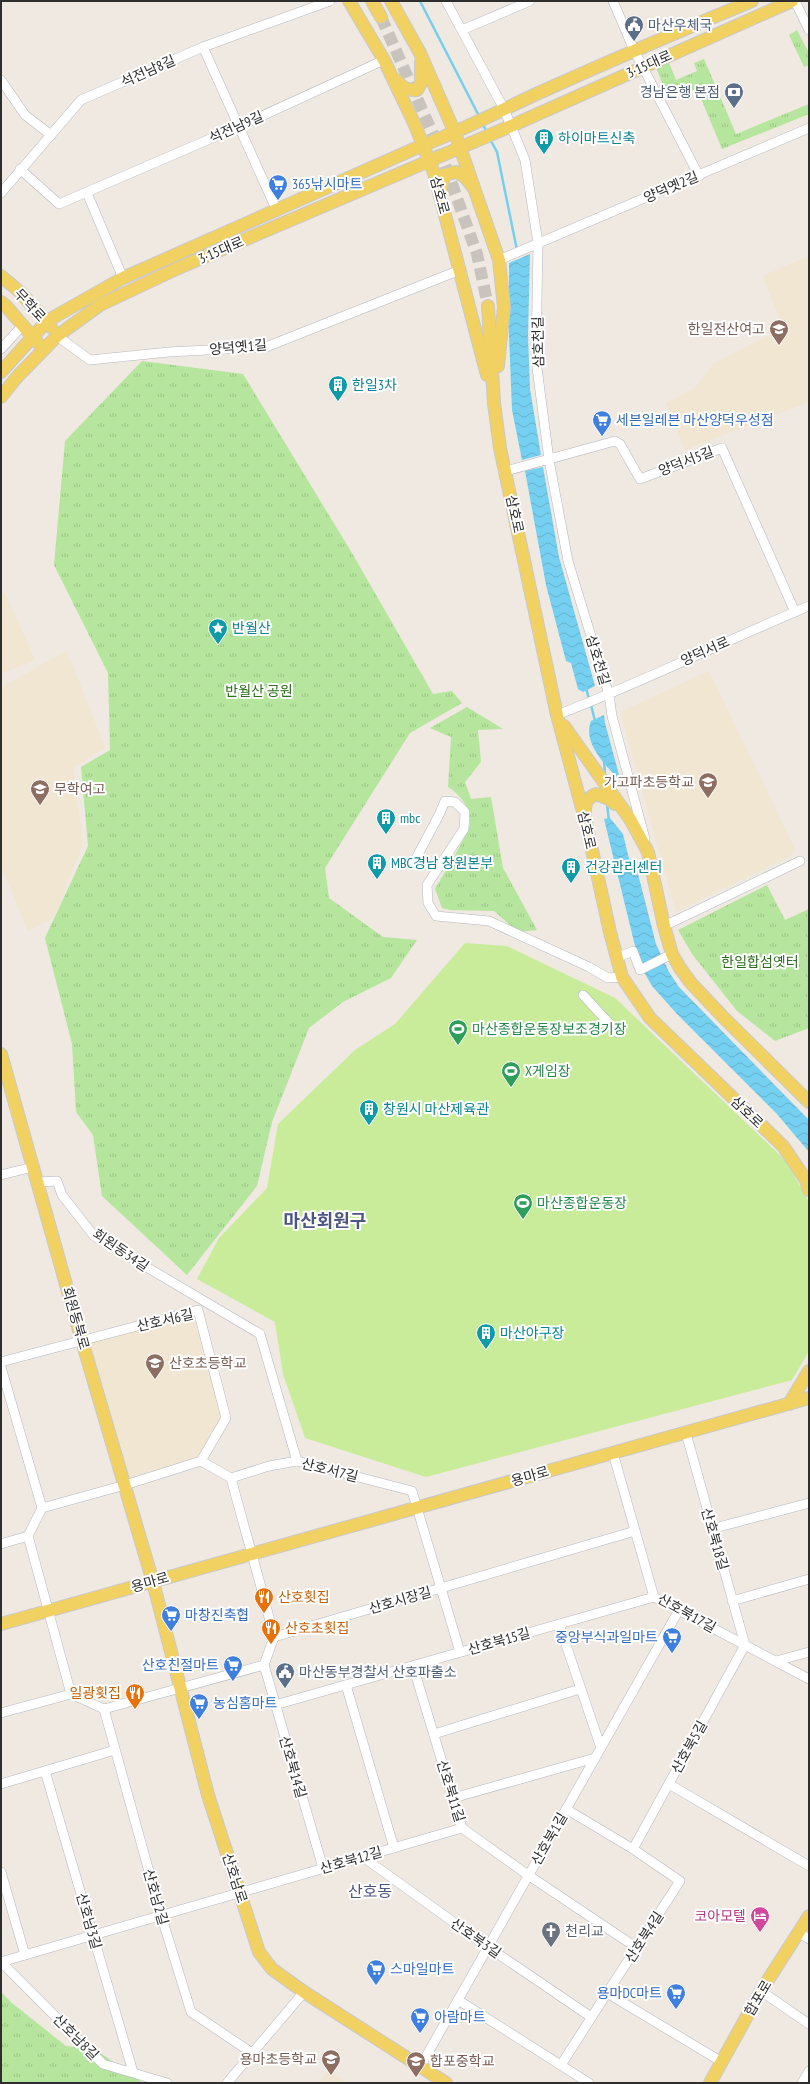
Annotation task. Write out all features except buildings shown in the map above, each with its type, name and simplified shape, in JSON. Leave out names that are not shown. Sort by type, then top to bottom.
[{"type":"main road","name":"삼호로","points":[[349,1],[384,60],[429,160],[442,201],[494,403]]},
{"type":"main road","points":[[372,1],[380,17]]},
{"type":"main road","name":"삼호로","points":[[391,1],[420,53],[458,131],[464,145],[476,191],[503,258],[504,307],[494,403]]},
{"type":"main road","name":"3·15대로","points":[[1,372],[47,321],[123,278],[423,145],[458,131],[634,50],[752,1]]},
{"type":"main road","name":"3·15대로","points":[[1,397],[57,336],[100,305],[169,272],[509,127],[642,66],[792,1]]},
{"type":"main road","points":[[391,75],[402,87],[410,90],[417,90],[421,83],[420,53]]},
{"type":"main road","points":[[442,201],[441,184],[444,175],[456,172],[464,176],[476,191]]},
{"type":"main road","name":"무학로","points":[[1,276],[20,292],[47,321],[57,336]]},
{"type":"main road","name":"무학로","points":[[1,302],[44,349]]},
{"type":"main road","name":"삼호로","points":[[488,306],[494,403],[500,448],[557,715],[586,822],[616,958],[622,978],[650,1018],[783,1146],[806,1180],[809,1190]]},
{"type":"main road","points":[[557,715],[630,819],[648,852],[664,926],[668,956],[691,983],[809,1102]]},
{"type":"main road","points":[[586,822],[584,807],[591,796],[596,794],[609,799],[630,819]]},
{"type":"main road","name":"회원동북로","points":[[1,1054],[82,1340],[153,1582]]},
{"type":"main road","points":[[789,1404],[809,1371]]},
{"type":"main road","name":"용마로","points":[[1,1624],[809,1398]]},
{"type":"main road","name":"산호남로","points":[[153,1582],[208,1795],[258,1952],[272,1969],[304,1992],[446,2083]]},
{"type":"main road","name":"합포로","points":[[710,2083],[761,1991],[804,1936],[809,1916]]},
{"type":"street","name":"석전남8길","points":[[3,186],[51,135],[81,100],[203,47],[330,1]]},
{"type":"street","name":"삼호천길","points":[[446,1],[502,110],[525,160],[535,245],[536,360],[546,460],[568,561],[605,696],[612,716],[648,852]]},
{"type":"street","points":[[462,30],[530,1]]},
{"type":"street","points":[[613,1],[634,50],[698,176]]},
{"type":"street","points":[[796,1],[809,30]]},
{"type":"street","points":[[203,47],[240,126],[277,211]]},
{"type":"street","name":"석전남9길","points":[[20,169],[58,204],[87,193],[240,126],[384,60]]},
{"type":"street","points":[[1,80],[25,115],[51,135]]},
{"type":"street","name":"양덕옛2길","points":[[503,258],[809,128]]},
{"type":"street","points":[[87,193],[123,278]]},
{"type":"street","name":"양덕옛1길","points":[[57,336],[90,360],[169,352],[266,347],[460,270]]},
{"type":"street","points":[[1,349],[23,325]]},
{"type":"street","name":"양덕서5길","points":[[546,460],[615,441],[620,444],[640,479],[722,448],[795,612]]},
{"type":"street","points":[[506,471],[546,460]]},
{"type":"street","name":"양덕서로","points":[[557,715],[605,696],[717,645],[809,606]]},
{"type":"street","points":[[420,862],[414,862],[439,815],[444,801],[455,802],[465,812],[464,829],[427,885],[428,904],[436,916],[489,921],[589,967],[608,978],[622,978]]},
{"type":"street","points":[[664,926],[800,861]]},
{"type":"street","points":[[616,958],[633,951],[640,970],[668,956]]},
{"type":"street","points":[[583,995],[618,1033]]},
{"type":"street","points":[[1,1175],[33,1167]]},
{"type":"street","name":"회원동34길","points":[[38,1182],[57,1181],[62,1195],[94,1236],[198,1298]]},
{"type":"street","points":[[198,1298],[198,1310]]},
{"type":"street","points":[[198,1298],[260,1334],[297,1461]]},
{"type":"street","name":"산호서6길","points":[[1,1362],[198,1310],[226,1418],[201,1461]]},
{"type":"street","points":[[1,1367],[42,1508],[28,1536],[71,1694]]},
{"type":"street","name":"산호북18길","points":[[686,1433],[711,1529],[745,1645]]},
{"type":"street","name":"산호북17길","points":[[613,1453],[654,1597],[809,1678]]},
{"type":"street","points":[[1,1713],[71,1694],[104,1709],[264,1665],[274,1637],[231,1478],[201,1461],[42,1508]]},
{"type":"street","name":"산호서7길","points":[[231,1478],[269,1466],[297,1461],[412,1490],[419,1507]]},
{"type":"street","points":[[711,1529],[809,1503]]},
{"type":"street","points":[[419,1507],[460,1652]]},
{"type":"street","name":"산호시장길","points":[[274,1637],[635,1531]]},
{"type":"street","points":[[1,1544],[28,1536]]},
{"type":"street","points":[[732,1601],[809,1579]]},
{"type":"street","name":"산호북15길","points":[[275,1705],[654,1597]]},
{"type":"street","name":"산호북1길","points":[[420,2067],[679,1610]]},
{"type":"street","points":[[560,1624],[600,1748]]},
{"type":"street","name":"산호북5길","points":[[633,1849],[745,1645]]},
{"type":"street","points":[[776,1661],[809,1652]]},
{"type":"street","name":"산호북14길","points":[[264,1665],[323,1868]]},
{"type":"street","name":"산호북11길","points":[[412,1666],[462,1828],[528,1875],[637,1948]]},
{"type":"street","points":[[346,1685],[394,1848]]},
{"type":"street","points":[[434,1734],[580,1689]]},
{"type":"street","name":"산호남2길","points":[[104,1709],[161,1915],[191,2012],[252,2053]]},
{"type":"street","points":[[1,1784],[115,1750]]},
{"type":"street","points":[[453,1798],[595,1758]]},
{"type":"street","name":"산호남3길","points":[[45,1771],[133,2072]]},
{"type":"street","points":[[669,1784],[809,1866]]},
{"type":"street","name":"산호북4길","points":[[561,2065],[680,1881],[633,1849],[566,1809]]},
{"type":"street","name":"산호북12길","points":[[1,1962],[462,1828]]},
{"type":"street","name":"산호북3길","points":[[363,1857],[488,1947],[591,2017]]},
{"type":"street","points":[[1,1872],[24,1955]]},
{"type":"street","name":"산호남8길","points":[[1,1962],[103,2064],[167,2083]]},
{"type":"street","points":[[761,1991],[809,2024]]},
{"type":"street","points":[[227,2083],[304,1992]]},
{"type":"street","points":[[607,1993],[722,2062]]},
{"type":"street","points":[[458,2000],[589,2083]]},
{"type":"street","points":[[802,2083],[809,2071]]},
{"type":"shaded area","name":"한일전산여고","points":[[809,256],[809,402],[685,450],[666,403],[696,387],[713,364],[783,328],[763,276]]},
{"type":"shaded area","points":[[5,593],[35,660],[1,674],[1,594]]},
{"type":"shaded area","name":"무학여고","points":[[67,651],[105,748],[73,768],[83,844],[54,918],[28,931],[1,866],[1,687]]},
{"type":"shaded area","name":"가고파초등학교","points":[[709,671],[795,849],[792,855],[676,912],[620,712]]},
{"type":"shaded area","name":"산호초등학교","points":[[193,1315],[223,1417],[198,1458],[126,1480],[88,1343]]},
{"type":"shaded area","name":"용마초등학교","points":[[329,2070],[348,2083],[318,2083]]},
{"type":"green space","points":[[797,30],[809,53],[809,65],[804,67],[789,35]]},
{"type":"green space","points":[[704,59],[736,134],[809,104],[809,114],[722,149],[697,89],[668,98],[655,65],[668,60],[676,80],[697,71],[694,63]]},
{"type":"green space","name":"반월산 공원","points":[[142,361],[243,374],[352,553],[433,694],[452,691],[462,703],[410,733],[325,868],[329,898],[383,937],[417,940],[391,978],[343,1002],[309,1028],[272,1122],[257,1186],[187,1275],[102,1196],[93,1135],[76,1112],[72,1044],[45,938],[88,846],[81,767],[110,750],[108,673],[54,565],[65,441]]},
{"type":"green space","points":[[467,707],[503,729],[478,730],[481,762],[465,782],[471,799],[491,797],[503,868],[537,930],[518,932],[494,911],[450,910],[442,908],[435,889],[469,828],[470,818],[464,802],[448,787],[451,737],[430,728]]},
{"type":"green space","name":"한일합섬옛터","points":[[767,885],[785,920],[809,909],[809,1028],[775,1041],[737,1011],[692,954],[678,930]]},
{"type":"green space","name":"마산종합운동장","points":[[465,943],[507,946],[615,998],[786,1161],[809,1202],[809,1351],[792,1380],[426,1477],[305,1438],[283,1374],[275,1322],[197,1279],[219,1238],[267,1188],[278,1124],[355,1050],[395,1024]]},
{"type":"green space","points":[[1,1992],[12,2003],[66,2046],[95,2049],[143,2083],[1,2083]]},
{"type":"water","points":[[530,254],[528,336],[530,389],[541,455],[522,460],[512,410],[509,335],[509,263]]},
{"type":"water","points":[[543,467],[559,557],[595,686],[583,692],[578,689],[571,663],[566,661],[546,585],[525,471]]},
{"type":"water","points":[[604,715],[621,782],[597,754],[590,738],[589,730],[591,721]]},
{"type":"water","points":[[610,818],[623,834],[630,863],[634,862],[656,944],[669,972],[679,987],[809,1120],[809,1152],[777,1114],[677,1014],[652,986],[644,972],[636,950],[604,819]]},
{"type":"waterway","points":[[420,1],[479,116]]},
{"type":"waterway","points":[[482,123],[487,132]]},
{"type":"waterway","points":[[490,139],[497,152],[517,250]]},
{"type":"waterway","points":[[586,687],[589,700]]},
{"type":"waterway","points":[[591,705],[595,721]]},
{"type":"waterway","points":[[604,759],[605,776]]},
{"type":"waterway","points":[[607,803],[609,822]]},
{"type":"tunnel","points":[[381,17],[439,148],[477,254],[488,306]]},
{"type":"place","name":"마산우체국","points":[[634,42]]},
{"type":"place","name":"경남은행 본점","points":[[734,109]]},
{"type":"place","name":"하이마트신축","points":[[544,155]]},
{"type":"place","name":"365낚시마트","points":[[278,201]]},
{"type":"place","name":"한일전산여고","points":[[779,346]]},
{"type":"place","name":"한일3차","points":[[338,402]]},
{"type":"place","name":"세븐일레븐 마산양덕우성점","points":[[602,437]]},
{"type":"place","name":"반월산","points":[[218,645]]},
{"type":"place","name":"가고파초등학교","points":[[708,799]]},
{"type":"place","name":"무학여고","points":[[40,806]]},
{"type":"place","name":"mbc","points":[[386,835]]},
{"type":"place","name":"MBC경남 창원본부","points":[[377,880]]},
{"type":"place","name":"건강관리센터","points":[[571,884]]},
{"type":"place","name":"마산종합운동장보조경기장","points":[[458,1046]]},
{"type":"place","name":"X게임장","points":[[511,1088]]},
{"type":"place","name":"창원시 마산제육관","points":[[369,1126]]},
{"type":"place","name":"마산종합운동장","points":[[523,1220]]},
{"type":"place","name":"마산야구장","points":[[486,1350]]},
{"type":"place","name":"산호초등학교","points":[[155,1380]]},
{"type":"place","name":"산호횟집","points":[[264,1614]]},
{"type":"place","name":"마창진축협","points":[[171,1632]]},
{"type":"place","name":"산호초횟집","points":[[271,1645]]},
{"type":"place","name":"중앙부식과일마트","points":[[672,1654]]},
{"type":"place","name":"산호친절마트","points":[[233,1682]]},
{"type":"place","name":"마산동부경찰서 산호파출소","points":[[285,1689]]},
{"type":"place","name":"일광횟집","points":[[135,1710]]},
{"type":"place","name":"농심홈마트","points":[[199,1720]]},
{"type":"place","name":"코아모텔","points":[[760,1933]]},
{"type":"place","name":"천리교","points":[[551,1948]]},
{"type":"place","name":"스마일마트","points":[[376,1986]]},
{"type":"place","name":"용마DC마트","points":[[676,2010]]},
{"type":"place","name":"아람마트","points":[[420,2034]]},
{"type":"place","name":"용마초등학교","points":[[331,2076]]},
{"type":"place","name":"합포중학교","points":[[416,2078]]},
{"type":"district","name":"마산회원구","points":[[325,1221]]},
{"type":"district","name":"산호동","points":[[370,1891]]}]
